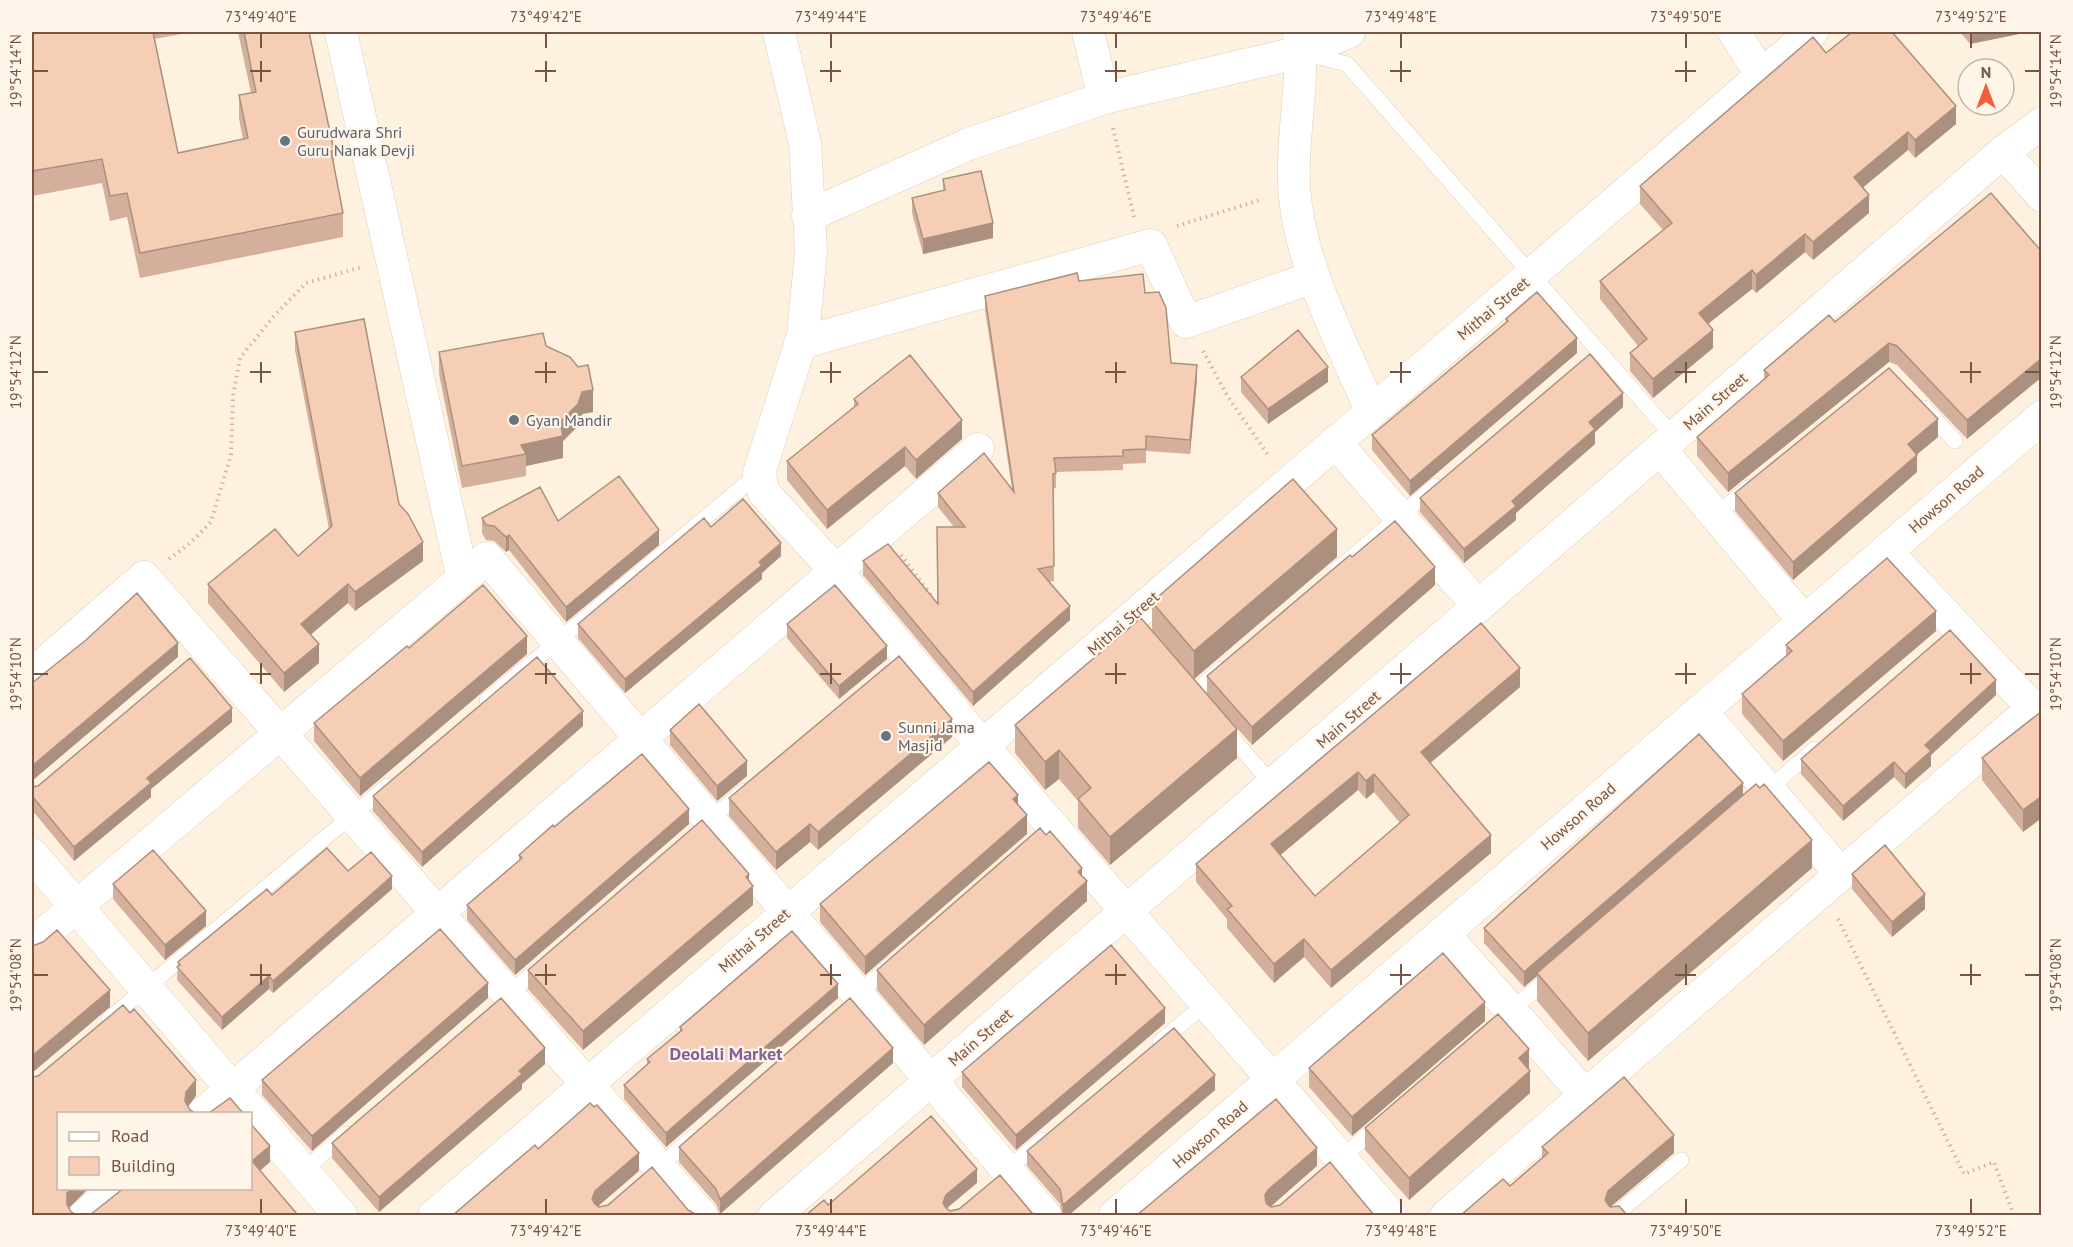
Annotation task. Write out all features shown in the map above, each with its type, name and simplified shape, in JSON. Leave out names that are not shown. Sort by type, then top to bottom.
[{"type":"street","points":[[341,32],[463,579]]},
{"type":"street","points":[[779,32],[805,143],[811,251],[800,343],[759,473],[764,493],[836,571],[902,658],[982,745],[1048,829],[1127,910],[1272,1080],[1333,1165],[1391,1215]]},
{"type":"street","points":[[1088,32],[1108,109]]},
{"type":"street","points":[[808,216],[969,144],[1108,109],[1300,42],[1349,32]]},
{"type":"street","points":[[1734,32],[1761,75]]},
{"type":"street","name":"Mithai Street","points":[[434,1215],[982,745],[1136,626],[1285,484],[1532,275],[1812,32]]},
{"type":"street","points":[[1300,42],[1294,157],[1296,206],[1314,277],[1371,411]]},
{"type":"street","name":"Main Street","points":[[774,1215],[2003,152],[2042,123]]},
{"type":"street","points":[[2003,152],[2042,196]]},
{"type":"street","points":[[800,343],[1140,243],[1151,245],[1186,322],[1314,277]]},
{"type":"street","name":"Howson Road","points":[[1115,1215],[2042,417]]},
{"type":"street","points":[[1335,441],[1478,606]]},
{"type":"street","points":[[1667,443],[1715,515],[1805,622]]},
{"type":"street","points":[[204,1112],[978,449]]},
{"type":"street","points":[[1446,1215],[2033,708],[1952,630],[1886,551]]},
{"type":"street","points":[[32,944],[487,558],[641,739],[701,828],[788,912],[849,1001],[930,1079],[998,1177],[1047,1215]]},
{"type":"street","points":[[32,674],[144,577],[200,651],[280,734],[438,913],[499,1002],[587,1084],[651,1173],[702,1215]]},
{"type":"street","points":[[1701,711],[1759,797],[1832,881]]},
{"type":"street","points":[[32,855],[251,1112]]},
{"type":"street","points":[[1443,933],[1502,1019],[1585,1095]]},
{"type":"street","points":[[252,1113],[341,1215]]},
{"type":"street","points":[[84,1215],[114,1190]]},
{"type":"lane","points":[[1300,42],[1347,64],[1532,275],[1592,353],[1667,443]]},
{"type":"lane","points":[[1914,398],[1955,441]]},
{"type":"lane","points":[[477,709],[759,473]]},
{"type":"lane","points":[[1715,515],[1761,477]]},
{"type":"lane","points":[[1328,577],[1444,478]]},
{"type":"lane","points":[[1194,693],[1229,662]]},
{"type":"lane","points":[[1215,718],[1272,784]]},
{"type":"lane","points":[[1759,797],[1831,735]]},
{"type":"lane","points":[[93,1033],[396,777]]},
{"type":"lane","points":[[701,828],[754,782]]},
{"type":"lane","points":[[849,1001],[902,955]]},
{"type":"lane","points":[[499,1002],[552,956]]},
{"type":"lane","points":[[1502,1019],[1564,965]]},
{"type":"lane","points":[[1152,1048],[1206,1003]]},
{"type":"lane","points":[[1333,1165],[1395,1111]]},
{"type":"lane","points":[[303,1171],[357,1125]]},
{"type":"lane","points":[[651,1173],[704,1127]]},
{"type":"lane","points":[[998,1177],[1052,1131]]},
{"type":"lane","points":[[1614,1215],[1681,1160]]},
{"type":"path","points":[[1108,109],[1140,243],[1263,199]]},
{"type":"path","points":[[144,577],[189,544],[211,522],[231,455],[233,396],[240,358],[306,283],[392,260]]},
{"type":"path","points":[[1186,322],[1228,397],[1285,484]]},
{"type":"path","points":[[883,530],[936,603]]},
{"type":"path","points":[[1832,881],[1964,1173],[1994,1162],[2014,1215]]},
{"type":"building","points":[[32,32],[153,32],[178,153],[248,138],[239,95],[256,92],[244,32],[309,32],[334,151],[331,151],[343,213],[140,253],[127,193],[110,196],[102,159],[32,171]]},
{"type":"building","points":[[1852,32],[1892,32],[1956,106],[1915,140],[1908,132],[1854,177],[1869,195],[1813,242],[1805,234],[1756,275],[1752,270],[1699,313],[1713,330],[1653,379],[1630,353],[1647,339],[1600,281],[1672,223],[1640,186],[1813,37],[1826,53]]},
{"type":"building","points":[[981,171],[993,223],[923,239],[912,198],[945,190],[943,179]]},
{"type":"building","points":[[1991,193],[2042,252],[2042,358],[1967,420],[1897,346],[1889,343],[1728,473],[1697,437],[1769,375],[1764,370],[1829,315],[1835,322]]},
{"type":"building","points":[[1077,273],[1079,281],[1143,274],[1145,293],[1159,292],[1166,308],[1171,363],[1197,365],[1190,440],[1146,436],[1146,449],[1123,450],[1123,456],[1054,458],[1056,473],[1053,474],[1054,566],[1038,569],[1070,606],[973,692],[863,561],[888,544],[938,604],[937,527],[965,527],[938,493],[984,453],[1014,492],[985,296]]},
{"type":"building","points":[[1537,292],[1577,338],[1410,481],[1372,435],[1508,321],[1506,319]]},
{"type":"building","points":[[364,319],[399,504],[408,514],[423,542],[355,592],[348,584],[301,624],[319,644],[284,673],[208,584],[275,529],[298,556],[332,526],[295,332]]},
{"type":"building","points":[[1298,330],[1328,367],[1268,409],[1241,377]]},
{"type":"building","name":"Gyan Mandir","points":[[543,333],[546,346],[570,357],[578,367],[588,365],[593,390],[582,392],[578,404],[560,422],[563,436],[521,445],[526,454],[462,466],[439,352]]},
{"type":"building","points":[[1590,354],[1623,393],[1589,422],[1595,429],[1512,501],[1516,506],[1464,549],[1420,498]]},
{"type":"building","points":[[910,355],[962,420],[916,460],[905,447],[827,510],[787,461],[858,404],[854,399]]},
{"type":"building","points":[[1889,368],[1938,419],[1908,444],[1917,455],[1793,562],[1735,493]]},
{"type":"building","points":[[619,476],[659,530],[566,607],[509,535],[506,537],[494,526],[486,525],[482,518],[540,487],[558,521]]},
{"type":"building","points":[[1293,479],[1337,529],[1194,651],[1152,602]]},
{"type":"building","points":[[743,499],[781,543],[759,562],[762,565],[625,679],[578,624],[704,518],[711,527]]},
{"type":"building","points":[[1395,521],[1435,567],[1252,727],[1207,676],[1350,555],[1352,557]]},
{"type":"building","points":[[1887,558],[1936,611],[1783,741],[1742,694],[1792,651],[1786,645]]},
{"type":"building","points":[[483,585],[527,636],[360,778],[314,723],[407,646],[409,648]]},
{"type":"building","points":[[835,585],[887,646],[839,686],[787,624]]},
{"type":"building","points":[[137,593],[178,643],[32,766],[32,683],[86,640]]},
{"type":"building","points":[[1141,618],[1237,729],[1110,837],[1078,799],[1091,788],[1059,750],[1045,762],[1015,725]]},
{"type":"building","points":[[1481,623],[1520,668],[1421,752],[1491,835],[1331,970],[1304,939],[1274,964],[1227,909],[1232,906],[1196,864]],"holes":[[[1358,772],[1366,781],[1374,774],[1409,815],[1315,896],[1271,844]]]},
{"type":"building","points":[[1950,630],[1996,680],[1925,745],[1931,751],[1905,774],[1894,762],[1843,806],[1801,759]]},
{"type":"building","points":[[899,656],[952,719],[818,832],[810,824],[776,852],[729,798]]},
{"type":"building","points":[[537,657],[583,711],[422,852],[373,796]]},
{"type":"building","points":[[190,658],[232,708],[147,778],[151,783],[74,847],[32,796],[32,787],[38,786]]},
{"type":"building","points":[[699,704],[747,761],[717,786],[670,730]]},
{"type":"building","points":[[2042,711],[2042,796],[2023,810],[1982,758]]},
{"type":"building","points":[[1699,734],[1743,783],[1524,972],[1484,928]]},
{"type":"building","points":[[642,754],[689,809],[515,960],[467,905],[522,858],[519,855],[553,825],[554,827]]},
{"type":"building","points":[[989,762],[1018,795],[1013,799],[1027,815],[865,957],[820,904]]},
{"type":"building","points":[[1756,784],[1760,788],[1764,784],[1812,840],[1588,1033],[1537,973]]},
{"type":"building","points":[[702,820],[749,874],[746,877],[753,886],[583,1031],[528,970]]},
{"type":"building","points":[[1040,828],[1046,835],[1050,831],[1082,868],[1078,872],[1087,881],[924,1025],[877,970]]},
{"type":"building","points":[[1885,845],[1925,894],[1892,922],[1852,874]]},
{"type":"building","points":[[327,848],[348,871],[371,852],[392,876],[273,981],[269,976],[222,1017],[177,967],[180,965],[178,962],[267,889],[272,895]]},
{"type":"building","points":[[153,850],[206,911],[165,945],[113,884]]},
{"type":"building","points":[[440,929],[488,983],[312,1136],[262,1080]]},
{"type":"building","points":[[57,930],[110,990],[32,1056],[32,946],[43,942]]},
{"type":"building","points":[[792,931],[838,984],[666,1133],[624,1085],[650,1062],[647,1059],[682,1030],[680,1027]]},
{"type":"building","points":[[1111,945],[1165,1008],[1016,1135],[962,1072]]},
{"type":"building","points":[[1443,953],[1485,1002],[1352,1117],[1309,1068]]},
{"type":"building","points":[[501,998],[545,1048],[519,1071],[522,1074],[379,1197],[332,1143]]},
{"type":"building","points":[[850,998],[893,1048],[720,1199],[716,1189],[679,1147]]},
{"type":"building","points":[[123,1005],[130,1013],[134,1009],[196,1080],[186,1092],[185,1101],[190,1110],[194,1112],[57,1112],[57,1190],[70,1190],[67,1193],[67,1204],[71,1212],[77,1215],[32,1215],[32,1077],[38,1076]]},
{"type":"building","points":[[1498,1014],[1529,1049],[1519,1058],[1530,1071],[1409,1178],[1365,1128]]},
{"type":"building","points":[[1174,1028],[1215,1075],[1063,1205],[1060,1189],[1027,1151]]},
{"type":"building","points":[[1624,1077],[1674,1135],[1608,1191],[1605,1200],[1610,1207],[1619,1206],[1627,1215],[1461,1215],[1503,1179],[1510,1186],[1548,1153],[1542,1147]]},
{"type":"building","points":[[230,1098],[242,1112],[210,1112]]},
{"type":"building","points":[[1276,1099],[1317,1148],[1268,1190],[1265,1195],[1266,1203],[1271,1207],[1280,1205],[1330,1162],[1374,1215],[1137,1215]]},
{"type":"building","points":[[590,1103],[594,1107],[597,1105],[639,1153],[595,1191],[592,1199],[595,1204],[599,1207],[608,1205],[652,1167],[688,1210],[697,1215],[453,1215],[535,1145],[538,1149]]},
{"type":"building","points":[[931,1116],[977,1169],[946,1195],[943,1203],[946,1208],[950,1211],[959,1209],[1000,1175],[1032,1213],[1038,1215],[806,1215],[824,1200],[828,1205]]},
{"type":"building","points":[[252,1125],[270,1146],[252,1161]]},
{"type":"building","points":[[252,1161],[297,1214],[295,1215],[90,1215],[121,1190],[252,1190]]},
{"type":"place","name":"Gurudwara Shri Guru Nanak Devji","points":[[285,141]]},
{"type":"place","name":"Gyan Mandir","points":[[514,420]]},
{"type":"place","name":"Sunni Jama Masjid","points":[[886,736]]},
{"type":"district","name":"Deolali Market","points":[[726,1054]]}]
